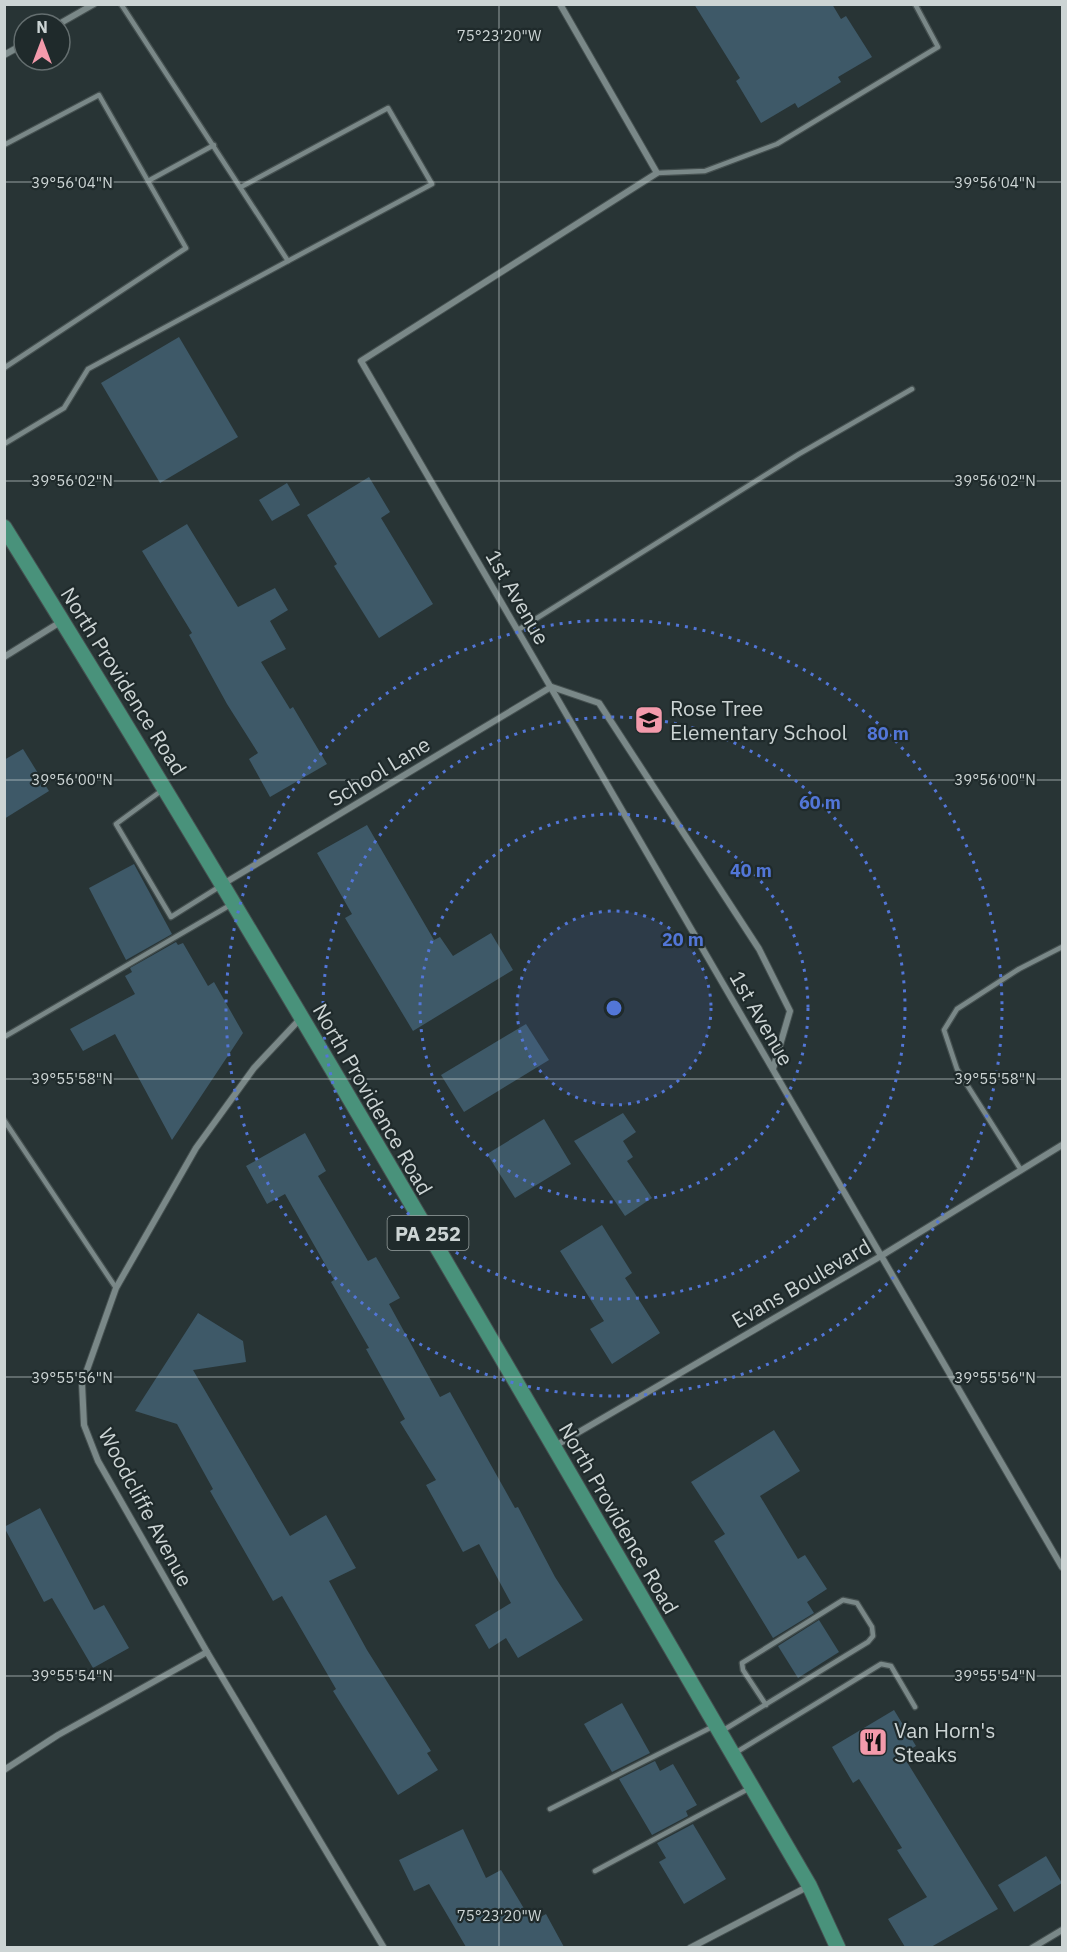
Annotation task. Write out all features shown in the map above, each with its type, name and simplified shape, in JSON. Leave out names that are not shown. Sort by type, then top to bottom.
[{"type":"main road","name":"North Providence Road","points":[[4,527],[166,788],[554,1446],[809,1885],[838,1947]]},
{"type":"street","points":[[72,16],[93,4]]},
{"type":"street","points":[[560,4],[657,173]]},
{"type":"street","name":"1st Avenue","points":[[657,173],[361,361],[1062,1567]]},
{"type":"street","points":[[4,657],[63,620]]},
{"type":"street","points":[[551,687],[599,703],[759,949],[790,1011],[773,1069]]},
{"type":"street","name":"School Lane","points":[[223,884],[551,687]]},
{"type":"street","name":"Woodcliffe Avenue","points":[[301,1017],[254,1068],[196,1148],[116,1288],[82,1384],[84,1425],[98,1461],[207,1652],[384,1947]]},
{"type":"street","name":"Evans Boulevard","points":[[554,1446],[881,1256],[1062,1145]]},
{"type":"street","points":[[4,1770],[58,1735],[207,1652]]},
{"type":"street","points":[[690,1947],[809,1885]]},
{"type":"street","points":[[1032,1947],[1062,1930]]},
{"type":"lane","points":[[121,4],[288,261]]},
{"type":"lane","points":[[657,173],[705,171],[777,144],[938,47],[915,4]]},
{"type":"lane","points":[[4,145],[99,95],[186,248],[4,368]]},
{"type":"lane","points":[[4,444],[64,408],[88,369],[432,184],[388,108],[241,187]]},
{"type":"lane","points":[[148,182],[214,145]]},
{"type":"lane","points":[[518,630],[799,454],[912,388]]},
{"type":"lane","points":[[166,788],[116,824],[171,917],[223,884]]},
{"type":"lane","points":[[4,1037],[234,903]]},
{"type":"lane","points":[[1022,1170],[957,1069],[944,1030],[957,1009],[1018,969],[1062,947]]},
{"type":"lane","points":[[4,1120],[116,1288]]},
{"type":"lane","points":[[550,1809],[766,1705],[868,1642],[873,1636],[872,1627],[857,1603],[843,1600],[742,1663],[743,1670],[766,1705]]},
{"type":"lane","points":[[733,1754],[881,1664],[891,1666],[915,1707]]},
{"type":"lane","points":[[595,1871],[752,1787]]},
{"type":"building","points":[[694,4],[832,4],[841,19],[846,16],[872,57],[838,77],[841,82],[798,108],[795,103],[761,123],[736,81],[740,78]]},
{"type":"building","points":[[179,337],[238,437],[160,483],[101,383]]},
{"type":"building","points":[[369,477],[390,512],[381,518],[433,604],[379,638],[334,566],[337,564],[307,515]]},
{"type":"building","points":[[287,483],[300,505],[272,521],[259,500]]},
{"type":"building","points":[[187,524],[238,607],[275,588],[288,610],[270,621],[286,649],[261,662],[290,709],[293,707],[327,764],[270,797],[249,759],[258,753],[227,704],[189,635],[192,633],[142,551]]},
{"type":"building","points":[[23,749],[49,791],[4,819],[4,760]]},
{"type":"building","points":[[367,825],[434,940],[440,937],[453,956],[491,933],[513,970],[413,1031],[345,918],[352,914],[317,853]]},
{"type":"building","points":[[134,864],[172,934],[126,960],[89,888]]},
{"type":"building","points":[[176,942],[178,945],[183,943],[208,986],[214,982],[243,1033],[172,1140],[115,1034],[83,1051],[70,1029],[135,994],[125,976],[132,972],[130,968]]},
{"type":"building","points":[[526,1024],[549,1060],[464,1112],[441,1075]]},
{"type":"building","points":[[623,1113],[636,1132],[623,1141],[633,1157],[627,1161],[652,1198],[625,1216],[574,1141]]},
{"type":"building","points":[[544,1119],[571,1164],[515,1198],[487,1154]]},
{"type":"building","points":[[305,1133],[326,1171],[318,1176],[368,1261],[376,1257],[400,1298],[389,1304],[440,1397],[450,1392],[515,1508],[518,1507],[555,1577],[583,1620],[518,1658],[506,1638],[489,1649],[475,1625],[511,1603],[479,1544],[463,1552],[426,1485],[436,1480],[400,1422],[405,1419],[366,1349],[369,1348],[331,1282],[334,1280],[285,1194],[267,1204],[246,1166]]},
{"type":"building","points":[[602,1225],[632,1273],[625,1278],[660,1333],[612,1364],[590,1329],[604,1321],[560,1251]]},
{"type":"building","points":[[198,1313],[243,1341],[246,1362],[193,1370],[290,1536],[326,1515],[356,1568],[329,1581],[367,1650],[431,1751],[427,1753],[438,1770],[398,1795],[333,1691],[336,1689],[282,1596],[273,1601],[210,1491],[213,1489],[177,1424],[135,1411]]},
{"type":"building","points":[[774,1430],[800,1471],[760,1496],[798,1559],[805,1555],[827,1589],[807,1602],[814,1613],[773,1638],[714,1541],[725,1534],[691,1482]]},
{"type":"building","points":[[40,1508],[94,1610],[104,1605],[129,1648],[93,1668],[52,1598],[44,1602],[4,1527]]},
{"type":"building","points":[[819,1620],[839,1652],[798,1678],[778,1646]]},
{"type":"building","points":[[622,1703],[650,1753],[612,1772],[584,1724]]},
{"type":"building","points":[[894,1710],[916,1746],[902,1754],[998,1909],[931,1947],[905,1947],[888,1919],[927,1897],[897,1850],[902,1848],[859,1779],[853,1783],[832,1747]]},
{"type":"building","points":[[655,1761],[660,1771],[673,1764],[697,1805],[686,1811],[688,1816],[652,1835],[619,1779]]},
{"type":"building","points":[[693,1824],[726,1879],[684,1904],[659,1862],[666,1858],[657,1843]]},
{"type":"building","points":[[463,1829],[486,1878],[501,1870],[532,1922],[546,1914],[564,1947],[466,1947],[429,1884],[414,1891],[399,1860]]},
{"type":"building","points":[[1046,1856],[1062,1883],[1014,1912],[998,1885]]},
{"type":"place","name":"Rose Tree Elementary School","points":[[649,720]]},
{"type":"place","name":"Van Horn's Steaks","points":[[873,1742]]}]
